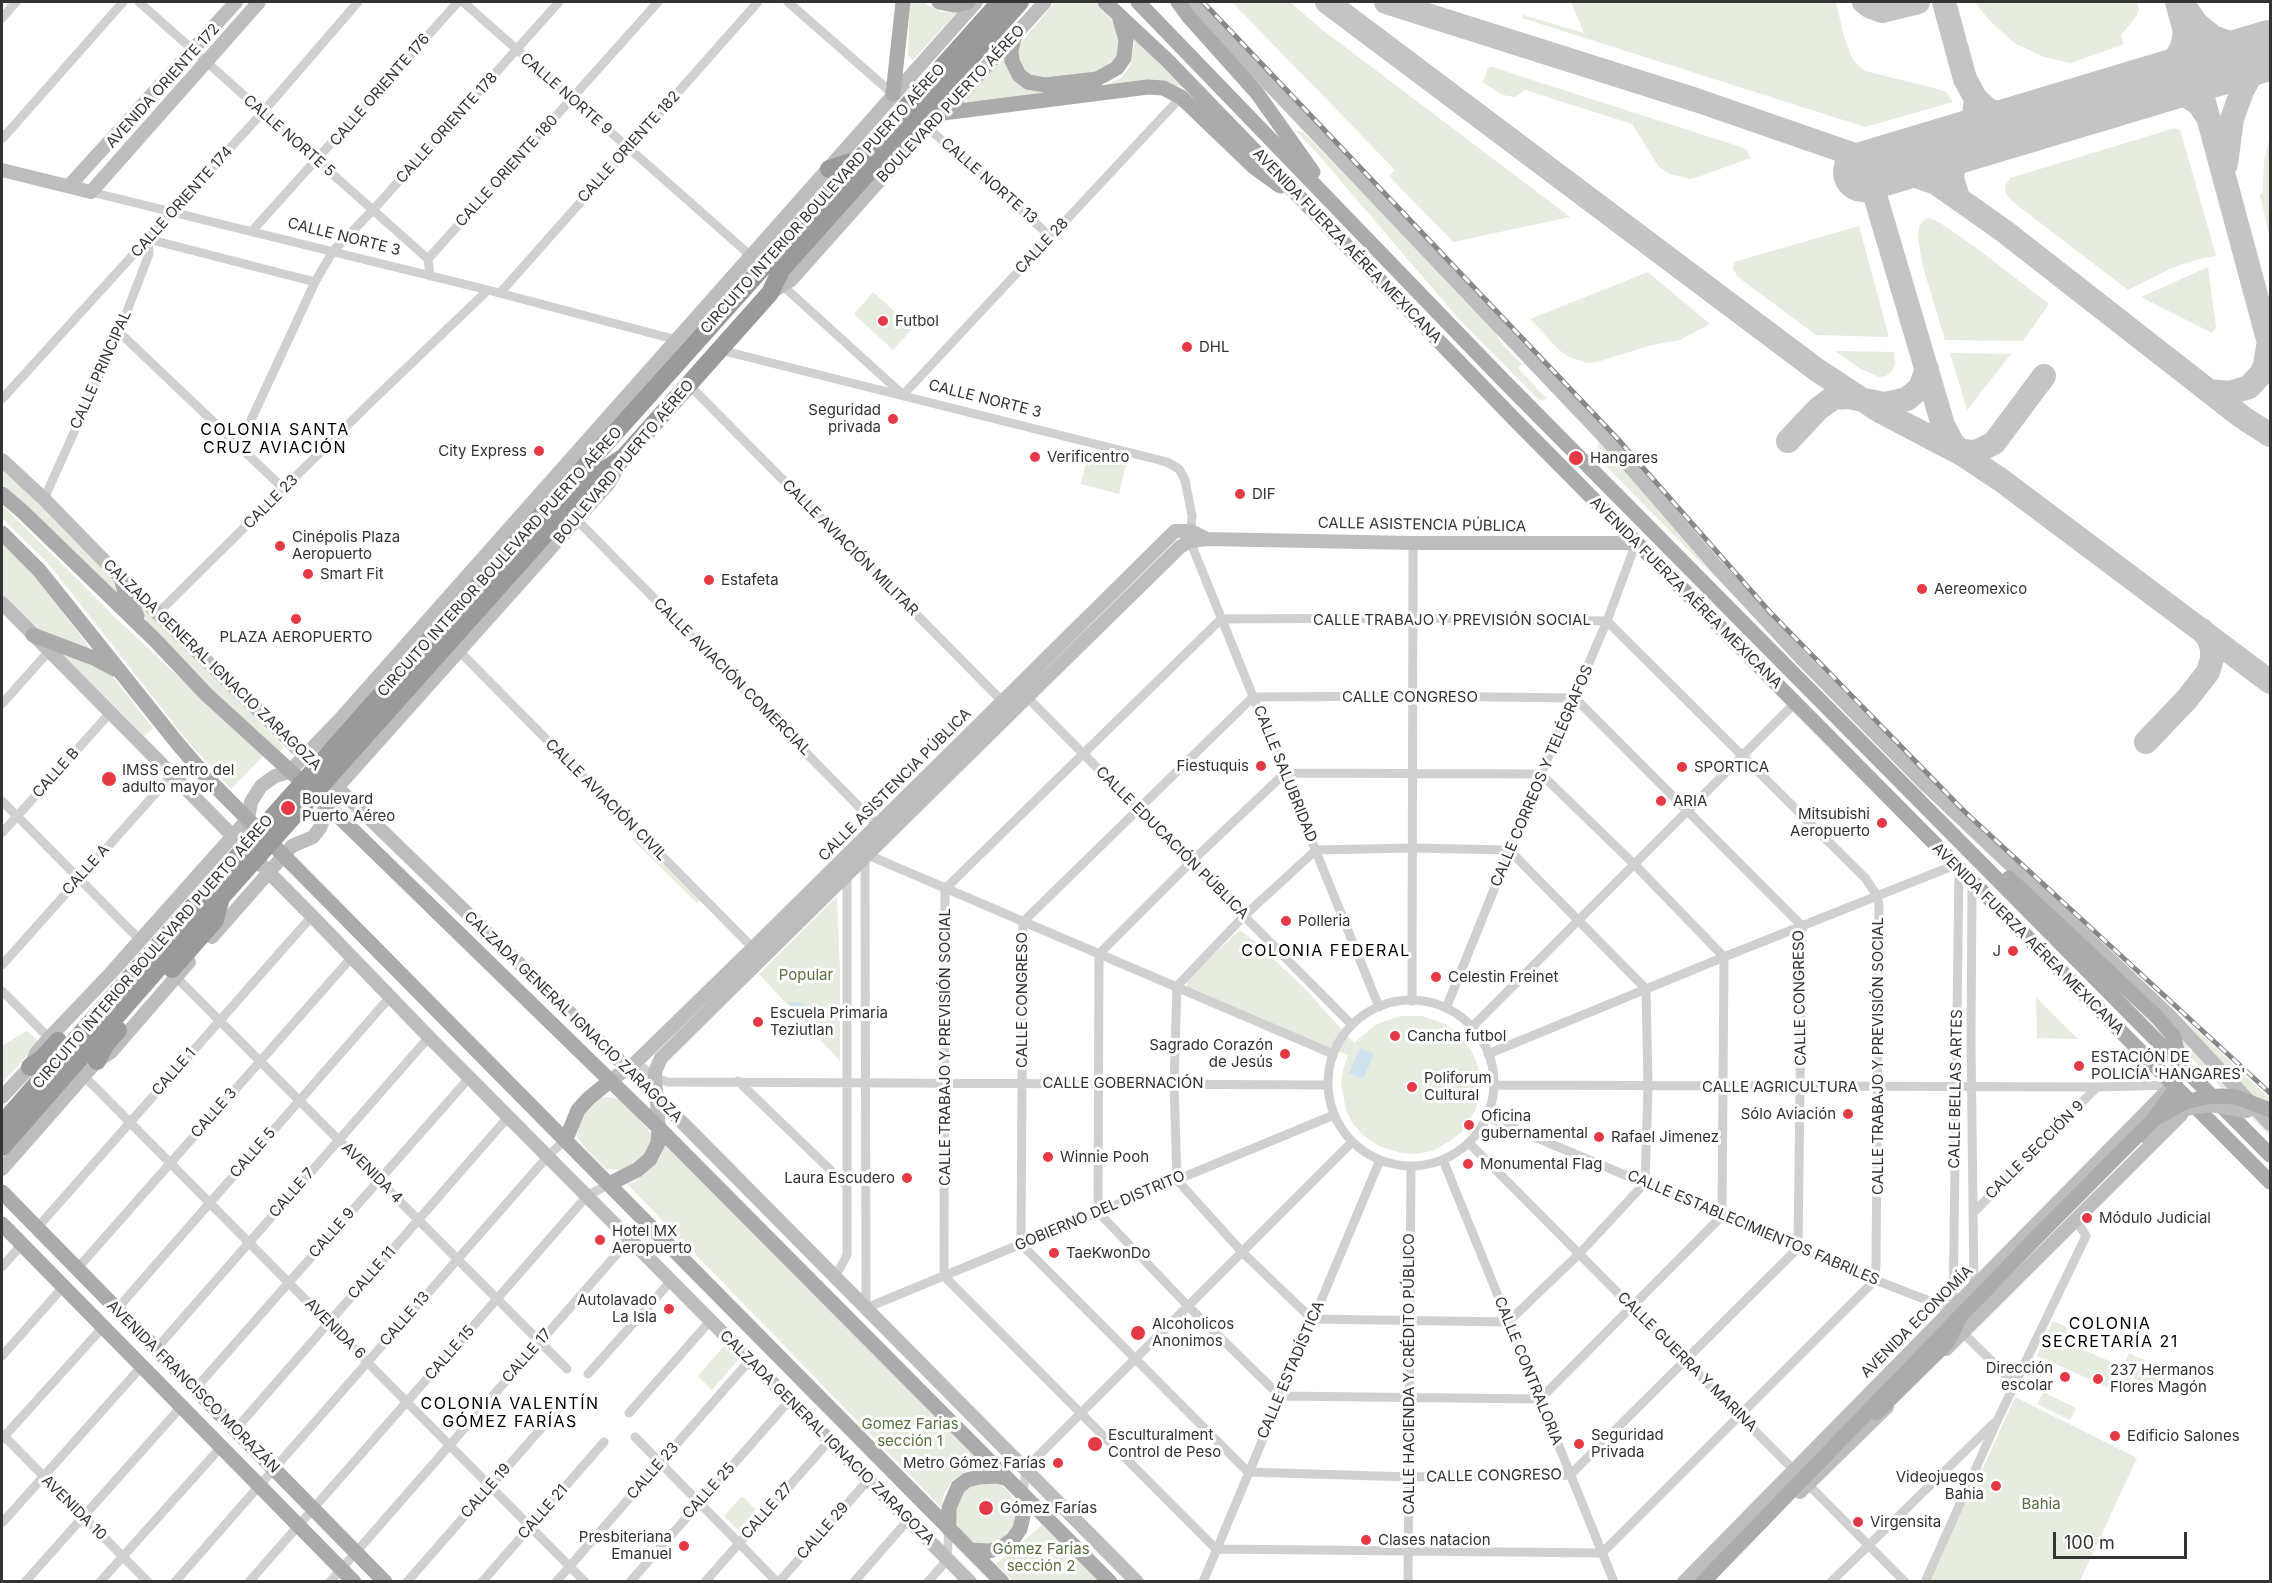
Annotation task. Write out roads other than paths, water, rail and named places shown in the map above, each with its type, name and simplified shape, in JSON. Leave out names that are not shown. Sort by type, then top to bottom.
[{"type":"highway","name":"CIRCUITO INTERIOR BOULEVARD PUERTO AÉREO","points":[[2,1147],[170,944],[448,642],[628,417],[1000,2]]},
{"type":"highway","name":"CIRCUITO INTERIOR BOULEVARD PUERTO AÉREO","points":[[776,289],[781,270],[1020,2]]},
{"type":"highway","points":[[829,169],[859,159]]},
{"type":"highway","name":"BOULEVARD PUERTO AÉREO","points":[[624,457],[776,289]]},
{"type":"highway","points":[[628,417],[633,390]]},
{"type":"highway","name":"CIRCUITO INTERIOR BOULEVARD PUERTO AÉREO","points":[[2,1124],[122,986],[221,898],[599,474],[624,457]]},
{"type":"highway","points":[[98,1061],[105,1045],[215,920],[221,898]]},
{"type":"highway","points":[[30,1067],[43,1058],[75,1022],[103,996],[122,986]]},
{"type":"main road","name":"AVENIDA ORIENTE 172","points":[[69,186],[236,2]]},
{"type":"main road","name":"AVENIDA ORIENTE 172","points":[[90,192],[260,2]]},
{"type":"main road","points":[[893,94],[903,2]]},
{"type":"main road","points":[[939,2],[956,5],[968,2]]},
{"type":"main road","points":[[2,1097],[30,1067],[49,1038],[141,940],[248,819],[251,802],[261,786],[275,776],[290,772],[343,716],[976,2]]},
{"type":"main road","name":"BOULEVARD PUERTO AÉREO","points":[[776,289],[791,280],[927,127],[943,113],[1045,2]]},
{"type":"main road","name":"AVENIDA FUERZA AÉREA MEXICANA","points":[[1105,2],[1168,62],[1636,543],[2271,1182]]},
{"type":"main road","name":"AVENIDA FUERZA AÉREA MEXICANA","points":[[1138,2],[1510,388],[2271,1155]]},
{"type":"main road","points":[[1178,2],[1257,93],[1297,151],[1357,229]]},
{"type":"main road","points":[[1194,2],[1225,38],[1605,438],[1723,574],[1802,659],[1927,786],[2170,1016],[2271,1125]]},
{"type":"main road","points":[[1015,35],[1011,50],[1012,61],[1019,75],[1028,82],[1045,85],[1097,79],[1113,72],[1124,58],[1126,40],[1119,17]]},
{"type":"main road","points":[[943,113],[1148,87],[1163,88],[1181,98],[1255,168],[1312,210]]},
{"type":"main road","name":"CALLE NORTE 3","points":[[2,170],[90,192]]},
{"type":"main road","name":"BOULEVARD PUERTO AÉREO","points":[[2,1169],[84,1076],[98,1061],[111,1052],[284,854],[292,846],[314,837],[324,817],[324,802],[376,743],[448,642],[576,519],[609,483],[624,457]]},
{"type":"main road","name":"CALZADA GENERAL IGNACIO ZARAGOZA","points":[[2,460],[337,787],[631,1065],[656,1096],[1137,1581]]},
{"type":"main road","name":"CALZADA GENERAL IGNACIO ZARAGOZA","points":[[2,494],[155,640],[206,694],[324,802],[659,1128],[1110,1581]]},
{"type":"main road","name":"CALZADA GENERAL IGNACIO ZARAGOZA","points":[[2,533],[39,570],[188,756],[248,819],[1002,1581]]},
{"type":"main road","name":"CALLE ASISTENCIA PÚBLICA","points":[[610,1081],[631,1065],[753,948],[883,831],[1022,692],[1190,536],[1207,539],[1413,543],[1636,543]]},
{"type":"main road","points":[[122,578],[126,596],[135,613],[155,640]]},
{"type":"main road","name":"CALZADA GENERAL IGNACIO ZARAGOZA","points":[[2,603],[789,1401],[970,1581]]},
{"type":"main road","points":[[33,635],[104,662],[125,676]]},
{"type":"main road","points":[[343,716],[344,726],[351,735],[364,742],[376,743]]},
{"type":"main road","name":"CALLE ASISTENCIA PÚBLICA","points":[[659,1128],[655,1078],[661,1058],[866,857],[883,831]]},
{"type":"main road","points":[[1703,1581],[1957,1314],[2153,1120],[2172,1094],[2178,1075],[2179,1054],[2174,1037],[2157,1017],[2015,883],[1978,860]]},
{"type":"main road","points":[[566,1139],[578,1110],[610,1081]]},
{"type":"main road","name":"AVENIDA ECONOMÍA","points":[[1684,1581],[1794,1470],[1957,1314],[1974,1288],[2174,1085]]},
{"type":"main road","points":[[2153,1120],[2172,1108],[2206,1097],[2236,1097],[2271,1110]]},
{"type":"main road","points":[[1713,1581],[2192,1103]]},
{"type":"main road","points":[[1808,1484],[1827,1457],[1890,1400],[1947,1343],[1957,1314],[1990,1294],[2140,1143],[2172,1115],[2198,1106],[2223,1106],[2247,1111],[2271,1125]]},
{"type":"main road","points":[[609,1184],[637,1170],[650,1159],[658,1143],[659,1128]]},
{"type":"main road","name":"AVENIDA FRANCISCO MORAZÁN","points":[[2,1192],[385,1581]]},
{"type":"main road","name":"AVENIDA FRANCISCO MORAZÁN","points":[[2,1224],[354,1581]]},
{"type":"main road","points":[[949,1529],[949,1508],[958,1486],[967,1480],[979,1477],[997,1476],[1008,1479]]},
{"type":"main road","points":[[971,1550],[989,1551],[1001,1548],[1014,1539],[1020,1529],[1023,1516],[1023,1495]]},
{"type":"street","points":[[2,18],[16,2]]},
{"type":"street","points":[[2,139],[123,2]]},
{"type":"street","name":"CALLE NORTE 5","points":[[139,2],[428,260]]},
{"type":"street","name":"CALLE ORIENTE 174","points":[[2,399],[262,113],[358,2]]},
{"type":"street","name":"CALLE ORIENTE 176","points":[[252,231],[458,2]]},
{"type":"street","name":"CALLE NORTE 9","points":[[463,2],[751,256]]},
{"type":"street","name":"CALLE ORIENTE 178","points":[[239,446],[315,282],[333,251],[373,210],[559,2]]},
{"type":"street","name":"CALLE ORIENTE 180","points":[[428,260],[658,2]]},
{"type":"street","name":"CALLE ORIENTE 182","points":[[500,293],[758,2]]},
{"type":"street","points":[[788,2],[893,94]]},
{"type":"street","name":"CALLE 28","points":[[903,395],[1181,98]]},
{"type":"street","name":"CALLE NORTE 13","points":[[927,127],[1050,236]]},
{"type":"street","name":"CALLE NORTE 3","points":[[90,192],[500,293],[677,340]]},
{"type":"street","points":[[148,239],[315,282]]},
{"type":"street","name":"CALLE PRINCIPAL","points":[[44,499],[119,332],[149,254],[148,239]]},
{"type":"street","points":[[428,260],[430,276]]},
{"type":"street","points":[[776,289],[903,395]]},
{"type":"street","name":"CALLE 23","points":[[158,613],[488,290]]},
{"type":"street","points":[[119,332],[284,489]]},
{"type":"street","name":"CALLE NORTE 3","points":[[720,350],[1167,462],[1179,469],[1185,480],[1192,516],[1190,536]]},
{"type":"street","name":"CALLE AVIACIÓN MILITAR","points":[[689,385],[1008,706]]},
{"type":"street","name":"CALLE AVIACIÓN COMERCIAL","points":[[576,519],[883,831]]},
{"type":"street","name":"CALLE SALUBRIDAD","points":[[1190,536],[1221,619],[1379,1007]]},
{"type":"street","points":[[1412,1000],[1413,543]]},
{"type":"street","name":"CALLE CORREOS Y TELÉGRAFOS","points":[[1446,1008],[1509,850],[1607,621],[1636,543]]},
{"type":"street","name":"CALLE TRABAJO Y PREVISIÓN SOCIAL","points":[[944,1276],[945,889],[1221,619],[1414,618],[1607,621],[1866,879],[1878,896],[1875,1280]]},
{"type":"street","name":"CALLE AVIACIÓN CIVIL","points":[[448,642],[753,948]]},
{"type":"street","points":[[2,704],[49,651]]},
{"type":"street","name":"CALLE EDUCACIÓN PÚBLICA","points":[[1022,692],[1352,1025]]},
{"type":"street","name":"CALLE CONGRESO","points":[[1021,1244],[1023,922],[1253,696],[1575,698],[1802,926],[1798,1248],[1686,1361],[1570,1475],[1410,1477],[1248,1473]]},
{"type":"street","points":[[1472,1027],[1796,703]]},
{"type":"street","name":"CALLE B","points":[[2,833],[110,713]]},
{"type":"street","points":[[1285,773],[1541,774],[1634,864],[1724,957],[1722,1216],[1540,1399],[1280,1396],[1188,1306],[1098,1212],[1099,954],[1285,773]]},
{"type":"street","name":"CALLE A","points":[[2,964],[171,776]]},
{"type":"street","points":[[2,801],[141,940]]},
{"type":"street","points":[[1413,848],[1509,850],[1646,989],[1648,1087],[1645,1183],[1579,1254],[1508,1322],[1408,1322],[1312,1318],[1242,1252],[1177,1180],[1174,1083],[1177,986],[1244,916],[1316,850],[1413,848]]},
{"type":"street","points":[[866,857],[1177,986],[1333,1054]]},
{"type":"street","name":"CALLE ASISTENCIA PÚBLICA","points":[[866,857],[867,1308]]},
{"type":"street","points":[[1488,1054],[1724,957],[1957,867]]},
{"type":"street","name":"CALLE BELLAS ARTES","points":[[1957,867],[1955,1086],[1957,1314]]},
{"type":"street","name":"CALLE ASISTENCIA PÚBLICA","points":[[833,1274],[839,1270],[847,1255],[847,876]]},
{"type":"street","name":"CALLE BELLAS ARTES","points":[[1972,882],[1971,1086],[1974,1288]]},
{"type":"street","name":"CALLE 1","points":[[37,1228],[312,916]]},
{"type":"street","name":"CALLE 3","points":[[77,1269],[352,957]]},
{"type":"street","name":"AVENIDA 4","points":[[176,977],[567,1369]]},
{"type":"street","points":[[2,991],[49,1038]]},
{"type":"street","name":"CALLE 5","points":[[117,1310],[390,997]]},
{"type":"street","points":[[1412,1000],[1446,1008],[1472,1027],[1488,1054],[1494,1085],[1487,1117],[1469,1143],[1443,1160],[1427,1165],[1410,1166],[1380,1160],[1352,1142],[1334,1115],[1328,1084],[1333,1054],[1352,1025],[1364,1014],[1379,1007],[1389,1003],[1412,1000]]},
{"type":"street","name":"CALLE 7","points":[[156,1349],[429,1037]]},
{"type":"street","points":[[631,1065],[655,1078]]},
{"type":"street","name":"AVENIDA 6","points":[[84,1076],[585,1581]]},
{"type":"street","name":"CALLE 9","points":[[195,1389],[470,1077]]},
{"type":"street","name":"CALLE GOBERNACIÓN","points":[[655,1078],[668,1082],[1328,1084]]},
{"type":"street","points":[[738,1081],[846,1185]]},
{"type":"street","name":"CALLE AGRICULTURA","points":[[1494,1085],[2097,1087],[2174,1085]]},
{"type":"street","name":"CALLE SECCIÓN 9","points":[[1973,1213],[2097,1087]]},
{"type":"street","name":"GOBIERNO DEL DISTRITO","points":[[867,1308],[1334,1115]]},
{"type":"street","name":"CALLE 11","points":[[235,1430],[508,1116]]},
{"type":"street","name":"CALLE ESTABLECIMIENTOS FABRILES","points":[[1487,1117],[1957,1314]]},
{"type":"street","name":"CALLE 13","points":[[175,1581],[548,1156],[566,1139]]},
{"type":"street","points":[[1023,1495],[1026,1468],[1352,1142]]},
{"type":"street","name":"CALLE GUERRA Y MARINA","points":[[1469,1143],[1905,1581]]},
{"type":"street","name":"CALLE ESTADÍSTICA","points":[[1203,1581],[1380,1160]]},
{"type":"street","name":"CALLE CONTRALORIA","points":[[1443,1160],[1614,1581]]},
{"type":"street","name":"CALLE HACIENDA Y CRÉDITO PÚBLICO","points":[[1408,1581],[1410,1166]]},
{"type":"street","name":"CALLE 15","points":[[249,1581],[587,1196],[609,1184]]},
{"type":"street","points":[[1925,1581],[2014,1383],[2086,1236],[2076,1220]]},
{"type":"street","name":"CALLE 17","points":[[330,1581],[630,1239]]},
{"type":"street","points":[[2,1267],[21,1244]]},
{"type":"street","points":[[1021,1244],[1248,1473]]},
{"type":"street","points":[[944,1276],[1216,1549],[1602,1553],[1875,1280]]},
{"type":"street","points":[[588,1374],[671,1281]]},
{"type":"street","points":[[2,1356],[63,1287]]},
{"type":"street","points":[[629,1413],[711,1320]]},
{"type":"street","points":[[2,1436],[103,1327]]},
{"type":"street","points":[[1963,1333],[2014,1383]]},
{"type":"street","name":"CALLE 23","points":[[556,1581],[750,1360]]},
{"type":"street","points":[[2,1523],[142,1366]]},
{"type":"street","name":"CALLE 19","points":[[407,1581],[566,1401]]},
{"type":"street","name":"CALLE 25","points":[[630,1581],[789,1401]]},
{"type":"street","points":[[25,1581],[181,1407]]},
{"type":"street","points":[[1831,1581],[1998,1419]]},
{"type":"street","name":"AVENIDA 10","points":[[2,1436],[148,1581]]},
{"type":"street","points":[[635,1437],[778,1581]]},
{"type":"street","name":"CALLE 27","points":[[705,1581],[829,1441]]},
{"type":"street","name":"CALLE 21","points":[[482,1581],[604,1442]]},
{"type":"street","points":[[100,1581],[221,1447]]},
{"type":"street","name":"CALLE 29","points":[[778,1581],[868,1480]]},
{"type":"street","points":[[854,1581],[908,1520]]},
{"type":"street","points":[[928,1581],[947,1560],[949,1529]]},
{"type":"water","points":[[787,1002],[801,1003],[815,1011],[820,1026],[817,1035]]},
{"type":"water","points":[[1360,1048],[1374,1054],[1363,1079],[1349,1073]]},
{"type":"railway","points":[[1203,2],[1616,437],[1769,611],[1964,811],[2270,1093]]},
{"type":"place","name":"Futbol","points":[[883,321]]},
{"type":"place","name":"DHL","points":[[1187,347]]},
{"type":"place","name":"Seguridad privada","points":[[893,419]]},
{"type":"place","name":"City Express","points":[[539,451]]},
{"type":"place","name":"Verificentro","points":[[1035,457]]},
{"type":"place","name":"Hangares","points":[[1576,458]]},
{"type":"place","name":"DIF","points":[[1240,494]]},
{"type":"place","name":"Cinépolis Plaza Aeropuerto","points":[[280,546]]},
{"type":"place","name":"Smart Fit","points":[[308,574]]},
{"type":"place","name":"Estafeta","points":[[709,580]]},
{"type":"place","name":"Aereomexico","points":[[1922,589]]},
{"type":"place","name":"PLAZA AEROPUERTO","points":[[296,619]]},
{"type":"place","name":"Fiestuquis","points":[[1261,766]]},
{"type":"place","name":"SPORTICA","points":[[1682,767]]},
{"type":"place","name":"IMSS centro del adulto mayor","points":[[109,779]]},
{"type":"place","name":"ARIA","points":[[1661,801]]},
{"type":"place","name":"Boulevard Puerto Aéreo","points":[[288,808]]},
{"type":"place","name":"Mitsubishi Aeropuerto","points":[[1882,823]]},
{"type":"place","name":"Polleria","points":[[1286,921]]},
{"type":"place","name":"J","points":[[2013,951]]},
{"type":"place","name":"Celestin Freinet","points":[[1436,977]]},
{"type":"place","name":"Escuela Primaria Teziutlan","points":[[758,1022]]},
{"type":"place","name":"Cancha futbol","points":[[1395,1036]]},
{"type":"place","name":"Sagrado Corazón de Jesús","points":[[1285,1054]]},
{"type":"place","name":"ESTACIÓN DE POLICÍA 'HANGARES'","points":[[2079,1066]]},
{"type":"place","name":"Poliforum Cultural","points":[[1412,1087]]},
{"type":"place","name":"Sólo Aviación","points":[[1848,1114]]},
{"type":"place","name":"Oficina gubernamental","points":[[1469,1125]]},
{"type":"place","name":"Rafael Jimenez","points":[[1599,1137]]},
{"type":"place","name":"Winnie Pooh","points":[[1048,1157]]},
{"type":"place","name":"Monumental Flag","points":[[1468,1164]]},
{"type":"place","name":"Laura Escudero","points":[[907,1178]]},
{"type":"place","name":"Módulo Judicial","points":[[2087,1218]]},
{"type":"place","name":"Hotel MX Aeropuerto","points":[[600,1240]]},
{"type":"place","name":"TaeKwonDo","points":[[1054,1253]]},
{"type":"place","name":"Autolavado La Isla","points":[[669,1309]]},
{"type":"place","name":"Alcoholicos Anonimos","points":[[1138,1333]]},
{"type":"place","name":"Dirección escolar","points":[[2065,1377]]},
{"type":"place","name":"237 Hermanos Flores Magón","points":[[2098,1379]]},
{"type":"place","name":"Edificio Salones","points":[[2115,1436]]},
{"type":"place","name":"Esculturalment Control de Peso","points":[[1095,1444]]},
{"type":"place","name":"Seguridad Privada","points":[[1579,1444]]},
{"type":"place","name":"Metro Gómez Farías","points":[[1058,1463]]},
{"type":"place","name":"Videojuegos Bahia","points":[[1996,1486]]},
{"type":"place","name":"Gómez Farías","points":[[986,1508]]},
{"type":"place","name":"Virgensita","points":[[1858,1522]]},
{"type":"place","name":"Clases natacion","points":[[1366,1540]]},
{"type":"place","name":"Presbiteriana Emanuel","points":[[684,1546]]},
{"type":"district","name":"COLONIA SANTA CRUZ AVIACIÓN","points":[[275,439]]},
{"type":"district","name":"COLONIA FEDERAL","points":[[1326,951]]},
{"type":"district","name":"COLONIA SECRETARÍA 21","points":[[2110,1333]]},
{"type":"district","name":"COLONIA VALENTÍN GÓMEZ FARÍAS","points":[[510,1413]]},
{"type":"park label","name":"Popular","points":[[806,975]]},
{"type":"park label","name":"Gomez Farias sección 1","points":[[910,1432]]},
{"type":"park label","name":"Bahia","points":[[2041,1504]]},
{"type":"park label","name":"Gómez Farias sección 2","points":[[1041,1558]]}]
